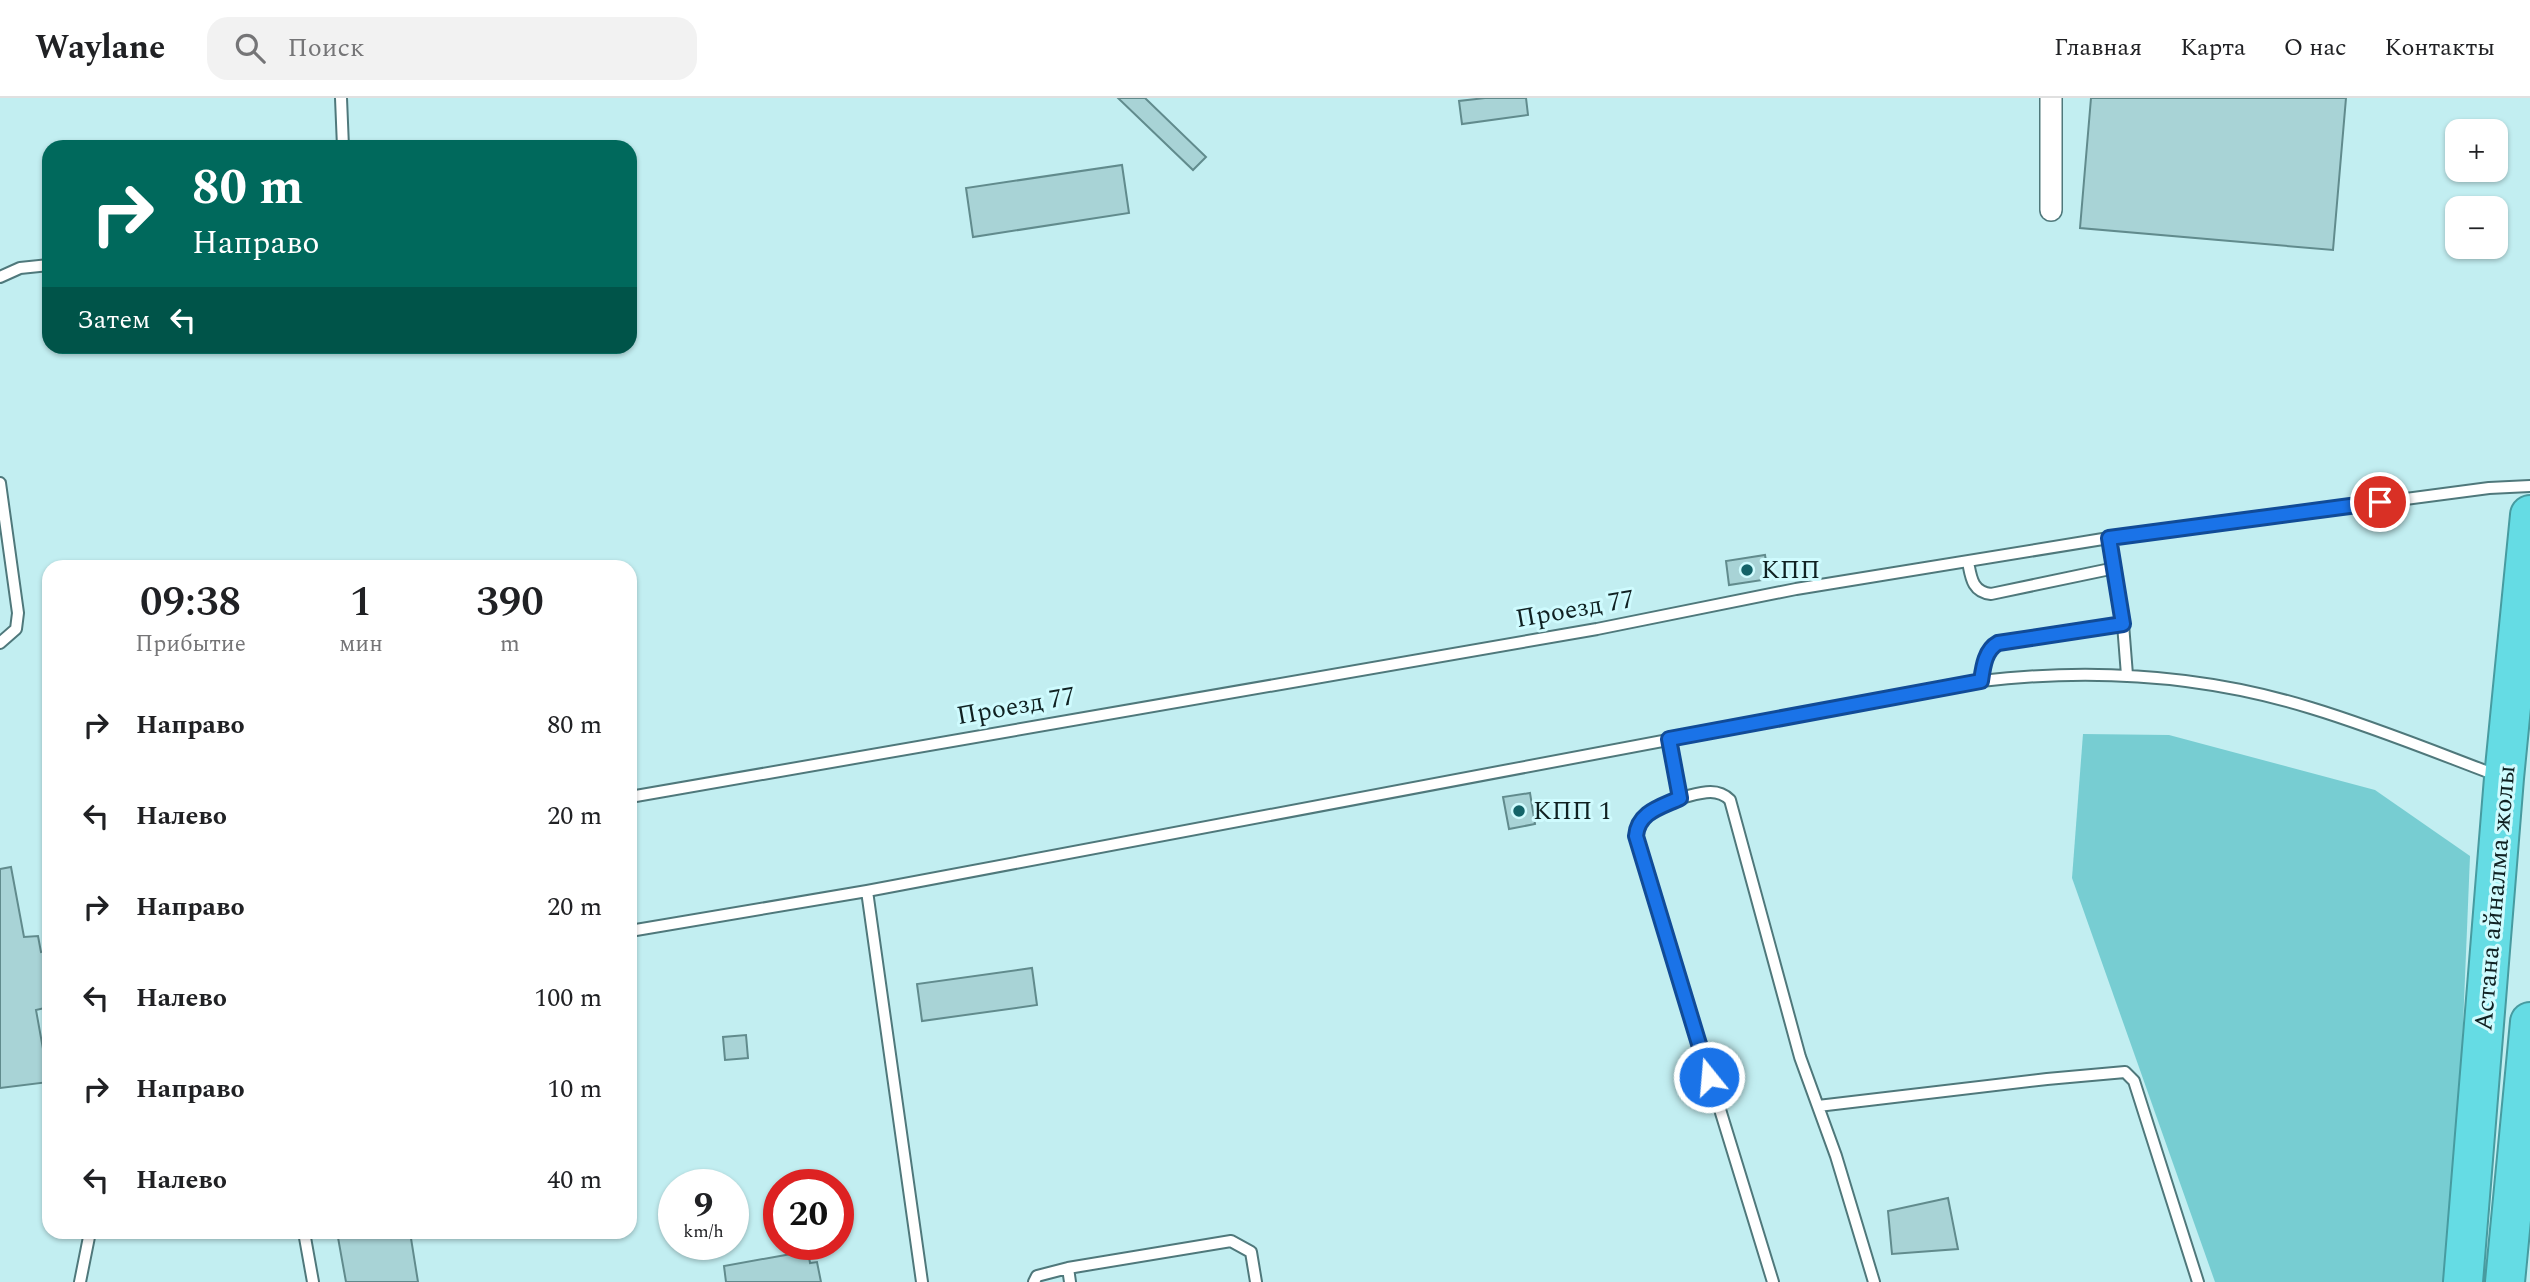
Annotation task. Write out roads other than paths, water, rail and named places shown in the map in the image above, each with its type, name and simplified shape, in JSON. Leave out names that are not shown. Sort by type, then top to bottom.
[{"type":"highway","name":"Астана айналма жолы","points":[[2463,1282],[2504,778],[2530,514]]},
{"type":"highway","name":"Астана айналма жолы","points":[[2505,1282],[2530,1022]]},
{"type":"street","points":[[2051,98],[2051,210]]},
{"type":"lane","points":[[341,98],[343,140]]},
{"type":"lane","points":[[0,277],[20,268],[42,266]]},
{"type":"lane","points":[[0,483],[18,613],[16,629],[0,643]]},
{"type":"lane","name":"Проезд 77","points":[[637,796],[1597,629],[1796,589],[2109,538],[2489,488],[2530,486]]},
{"type":"lane","points":[[2109,538],[2123,624],[2127,674]]},
{"type":"lane","points":[[1968,562],[1973,584],[1984,593],[1991,594],[2115,568]]},
{"type":"lane","points":[[1981,681],[1985,660],[1992,646],[1998,643],[2123,624]]},
{"type":"lane","points":[[637,930],[867,891],[1981,681],[2024,676],[2127,674],[2175,678],[2240,690],[2311,708],[2504,778]]},
{"type":"lane","points":[[1669,739],[1680,798]]},
{"type":"lane","points":[[1773,1282],[1636,836],[1637,827],[1649,812],[1680,798],[1712,791],[1720,792],[1730,800],[1800,1057],[1874,1282]]},
{"type":"lane","points":[[867,891],[922,1282]]},
{"type":"lane","points":[[1818,1106],[2125,1072],[2134,1081],[2198,1282]]},
{"type":"lane","points":[[79,1282],[88,1239]]},
{"type":"lane","points":[[305,1239],[313,1282]]},
{"type":"lane","points":[[1034,1282],[1037,1276],[1068,1268],[1231,1241],[1243,1245],[1251,1252],[1256,1282]]},
{"type":"lane","points":[[1068,1268],[1070,1282]]},
{"type":"place","name":"КПП","points":[[1747,570]]},
{"type":"place","name":"КПП 1","points":[[1519,811]]}]
